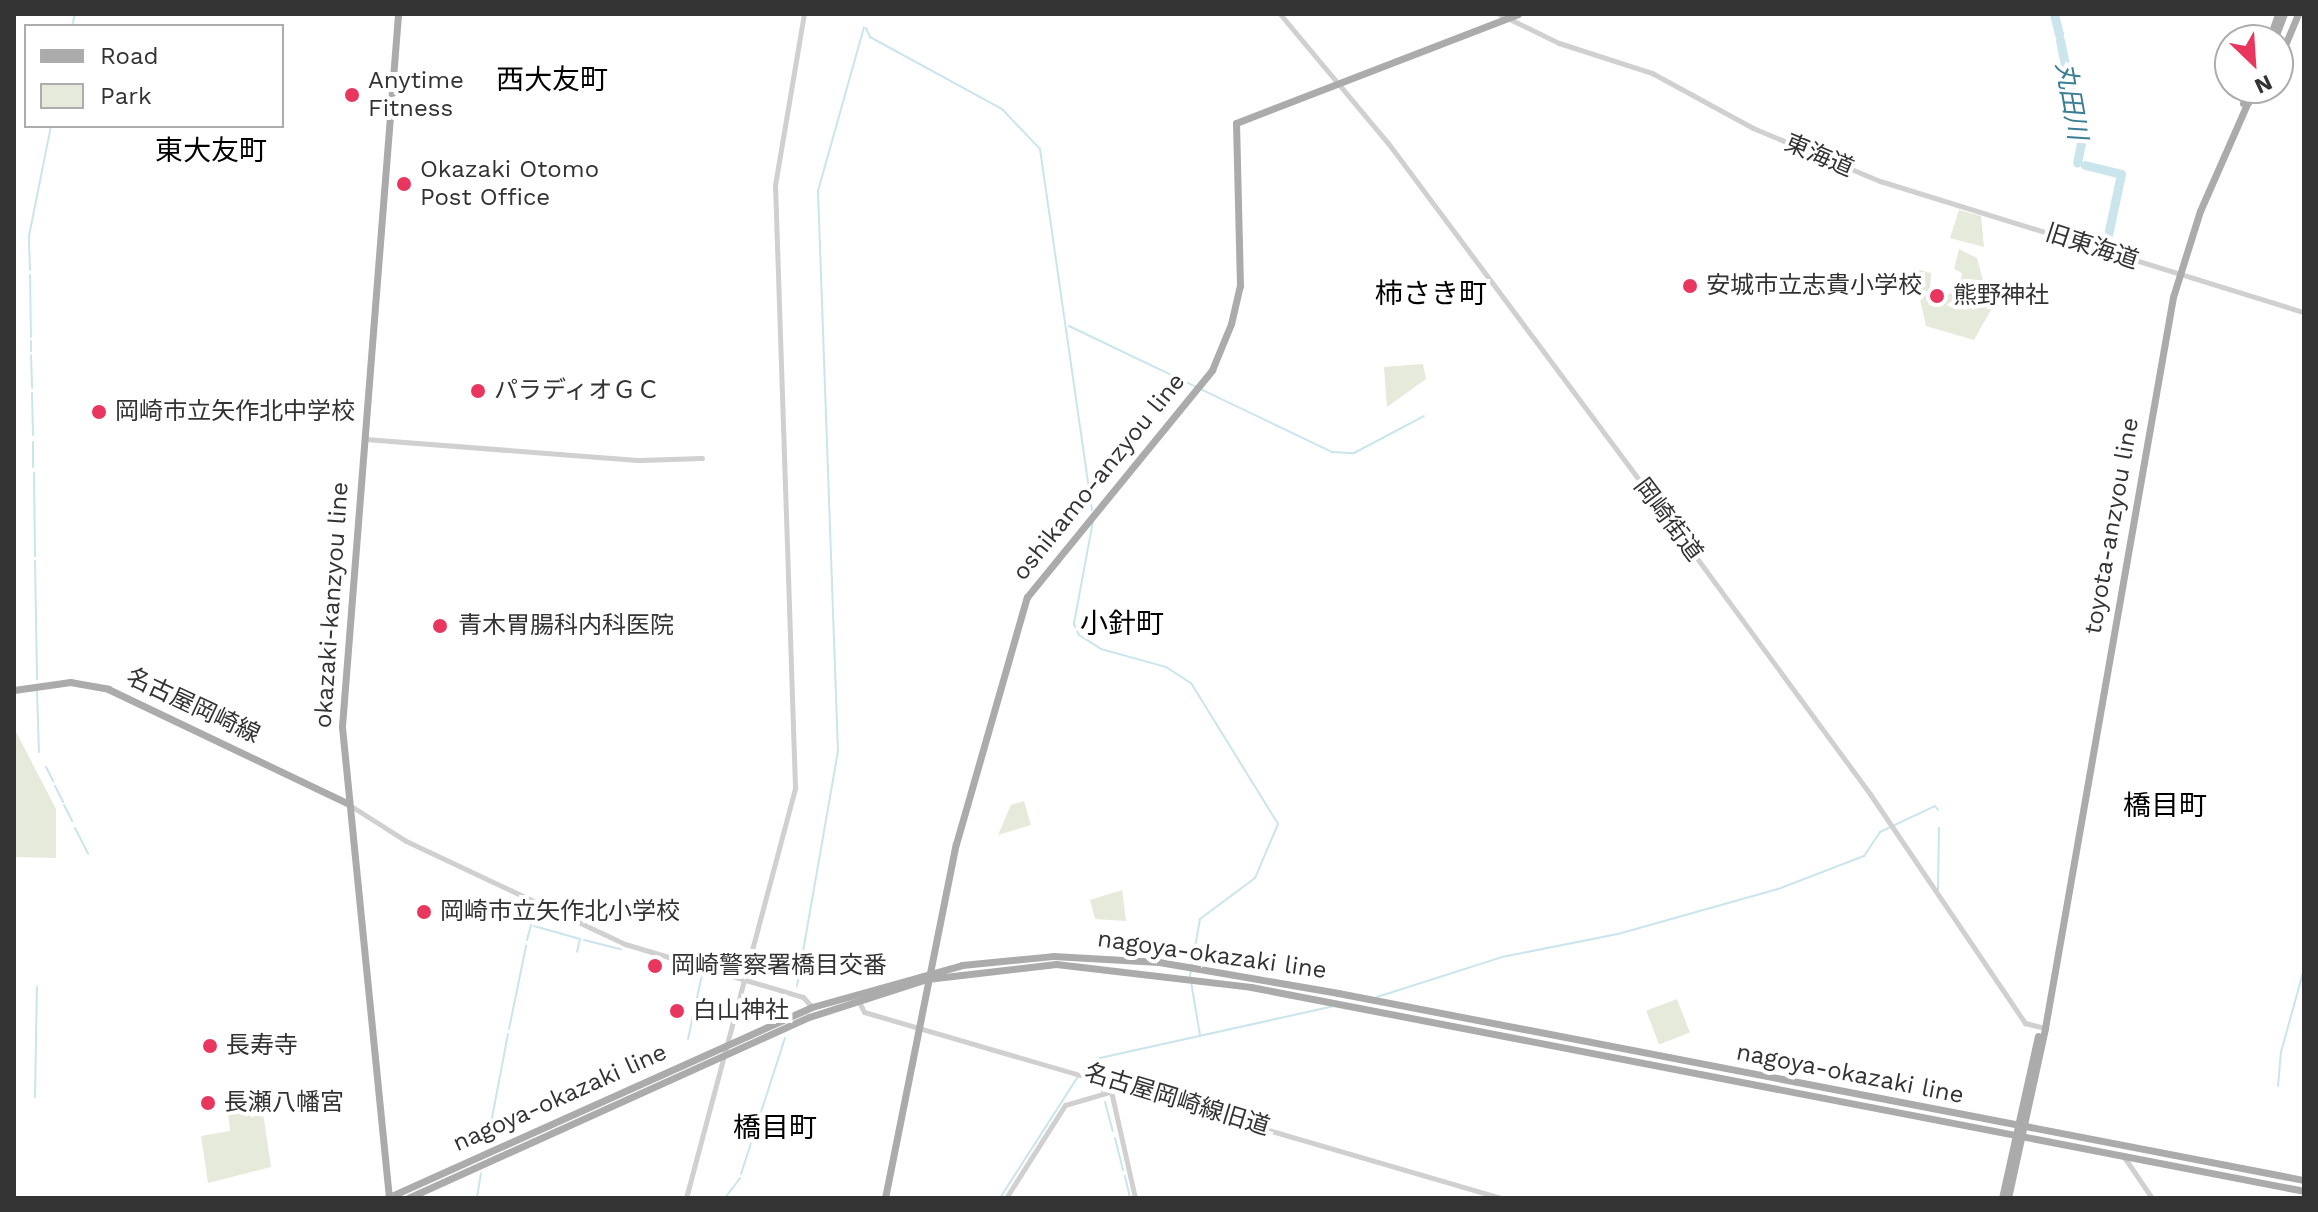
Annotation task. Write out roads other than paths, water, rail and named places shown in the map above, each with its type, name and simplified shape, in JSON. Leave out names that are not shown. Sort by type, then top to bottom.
[{"type":"main road","name":"okazaki-kanzyou line","points":[[388,1198],[347,803],[342,726],[398,14]]},
{"type":"main road","name":"oshikamo-anzyou line","points":[[885,1198],[956,844],[1027,597],[1212,370],[1231,324],[1240,286],[1236,123],[1502,16],[1518,14]]},
{"type":"main road","points":[[2240,117],[2245,104]]},
{"type":"main road","name":"toyota-anzyou line","points":[[2019,1132],[2051,983],[2180,276],[2222,157],[2246,104]]},
{"type":"main road","name":"名古屋岡崎線","points":[[14,690],[70,682],[108,689],[347,803]]},
{"type":"main road","name":"nagoya-okazaki line","points":[[408,1198],[812,1007],[929,975],[1012,959],[1112,958],[1405,1007],[2019,1132],[2124,1157],[2304,1191]]},
{"type":"main road","name":"nagoya-okazaki line","points":[[388,1198],[725,1050],[929,975],[990,968],[1091,965],[1190,976],[2019,1132],[2304,1180]]},
{"type":"main road","points":[[1396,1014],[1405,1007],[1410,1016]]},
{"type":"main road","name":"toyota-anzyou line","points":[[2019,1132],[2040,1054],[2042,1028]]},
{"type":"main road","points":[[2002,1198],[2019,1132]]},
{"type":"main road","points":[[2008,1198],[2019,1132]]},
{"type":"street","points":[[686,1198],[795,787],[775,185],[804,14]]},
{"type":"street","name":"岡崎街道","points":[[1280,14],[1335,84],[1388,143],[1858,778],[2025,1023],[2042,1028]]},
{"type":"street","name":"東海道","points":[[1502,16],[1559,43],[1666,79],[1757,130],[1880,181]]},
{"type":"street","name":"旧東海道","points":[[1880,181],[2304,312]]},
{"type":"street","points":[[365,439],[640,460],[702,458]]},
{"type":"street","points":[[347,803],[406,841],[625,944],[803,997],[812,1007]]},
{"type":"street","name":"名古屋岡崎線旧道","points":[[858,1000],[864,1012],[1108,1078],[1501,1198]]},
{"type":"street","points":[[2040,1054],[2051,1056]]},
{"type":"street","points":[[1108,1078],[1135,1198]]},
{"type":"street","points":[[1006,1198],[1065,1105],[1110,1092]]},
{"type":"street","points":[[2124,1157],[2152,1198]]},
{"type":"street","points":[[1462,1186],[1465,1198]]},
{"type":"waterway","points":[[72,24],[75,14]]},
{"type":"waterway","name":"丸田川","points":[[2054,14],[2059,34]]},
{"type":"waterway","points":[[797,986],[838,752],[818,191],[864,27]]},
{"type":"waterway","points":[[866,28],[870,37],[1002,109],[1040,149],[1092,510]]},
{"type":"waterway","name":"丸田川","points":[[2060,40],[2081,143],[2077,163]]},
{"type":"waterway","points":[[30,270],[29,236],[51,128]]},
{"type":"waterway","name":"丸田川","points":[[2085,165],[2121,174],[2107,240]]},
{"type":"waterway","points":[[30,275],[31,337]]},
{"type":"waterway","points":[[1069,326],[1332,452],[1354,453],[1424,416]]},
{"type":"waterway","points":[[31,341],[31,351]]},
{"type":"waterway","points":[[31,355],[32,388]]},
{"type":"waterway","points":[[32,393],[33,435]]},
{"type":"waterway","points":[[33,442],[33,467]]},
{"type":"waterway","points":[[34,473],[35,556]]},
{"type":"waterway","points":[[1093,521],[1074,624],[1079,635],[1101,649],[1166,667],[1191,683],[1278,824],[1255,878],[1200,919],[1190,976],[1200,1035]]},
{"type":"waterway","points":[[35,561],[37,679]]},
{"type":"waterway","points":[[37,690],[39,752]]},
{"type":"waterway","points":[[46,767],[53,781]]},
{"type":"waterway","points":[[55,786],[63,802]]},
{"type":"waterway","points":[[64,805],[72,821]]},
{"type":"waterway","points":[[1377,997],[1502,957],[1618,934],[1778,889],[1864,856],[1880,832],[1935,806],[1938,810]]},
{"type":"waterway","points":[[75,828],[88,854]]},
{"type":"waterway","points":[[1938,890],[1939,828]]},
{"type":"waterway","points":[[527,940],[531,925]]},
{"type":"waterway","points":[[534,926],[580,939],[577,952]]},
{"type":"waterway","points":[[584,940],[621,949]]},
{"type":"waterway","points":[[509,1029],[526,946]]},
{"type":"waterway","points":[[2278,1086],[2281,1052],[2304,969]]},
{"type":"waterway","points":[[688,1039],[702,975]]},
{"type":"waterway","points":[[35,1097],[37,987]]},
{"type":"waterway","points":[[1081,1073],[1100,1058],[1335,1006]]},
{"type":"waterway","points":[[487,1144],[508,1034]]},
{"type":"waterway","points":[[741,1174],[785,1038]]},
{"type":"waterway","points":[[1097,1067],[1098,1071]]},
{"type":"waterway","points":[[1000,1198],[1077,1078]]},
{"type":"waterway","points":[[1099,1082],[1102,1092]]},
{"type":"waterway","points":[[1105,1102],[1113,1131]]},
{"type":"waterway","points":[[1115,1138],[1123,1170]]},
{"type":"waterway","points":[[477,1198],[481,1173]]},
{"type":"waterway","points":[[1125,1176],[1130,1198]]},
{"type":"waterway","points":[[725,1198],[740,1178]]},
{"type":"place","name":"Anytime Fitness","points":[[352,95]]},
{"type":"place","name":"Okazaki Otomo Post Office","points":[[404,184]]},
{"type":"place","name":"安城市立志貴小学校","points":[[1690,286]]},
{"type":"place","name":"熊野神社","points":[[1937,296]]},
{"type":"place","name":"パラディオＧＣ","points":[[478,391]]},
{"type":"place","name":"岡崎市立矢作北中学校","points":[[99,412]]},
{"type":"place","name":"青木胃腸科内科医院","points":[[440,626]]},
{"type":"place","name":"岡崎市立矢作北小学校","points":[[424,912]]},
{"type":"place","name":"岡崎警察署橋目交番","points":[[655,966]]},
{"type":"place","name":"白山神社","points":[[677,1011]]},
{"type":"place","name":"長寿寺","points":[[210,1046]]},
{"type":"place","name":"長瀬八幡宮","points":[[208,1103]]},
{"type":"district","name":"西大友町","points":[[552,80]]},
{"type":"district","name":"東大友町","points":[[211,151]]},
{"type":"district","name":"柿さき町","points":[[1431,294]]},
{"type":"district","name":"小針町","points":[[1122,624]]},
{"type":"district","name":"橋目町","points":[[2165,806]]},
{"type":"district","name":"橋目町","points":[[775,1128]]}]
